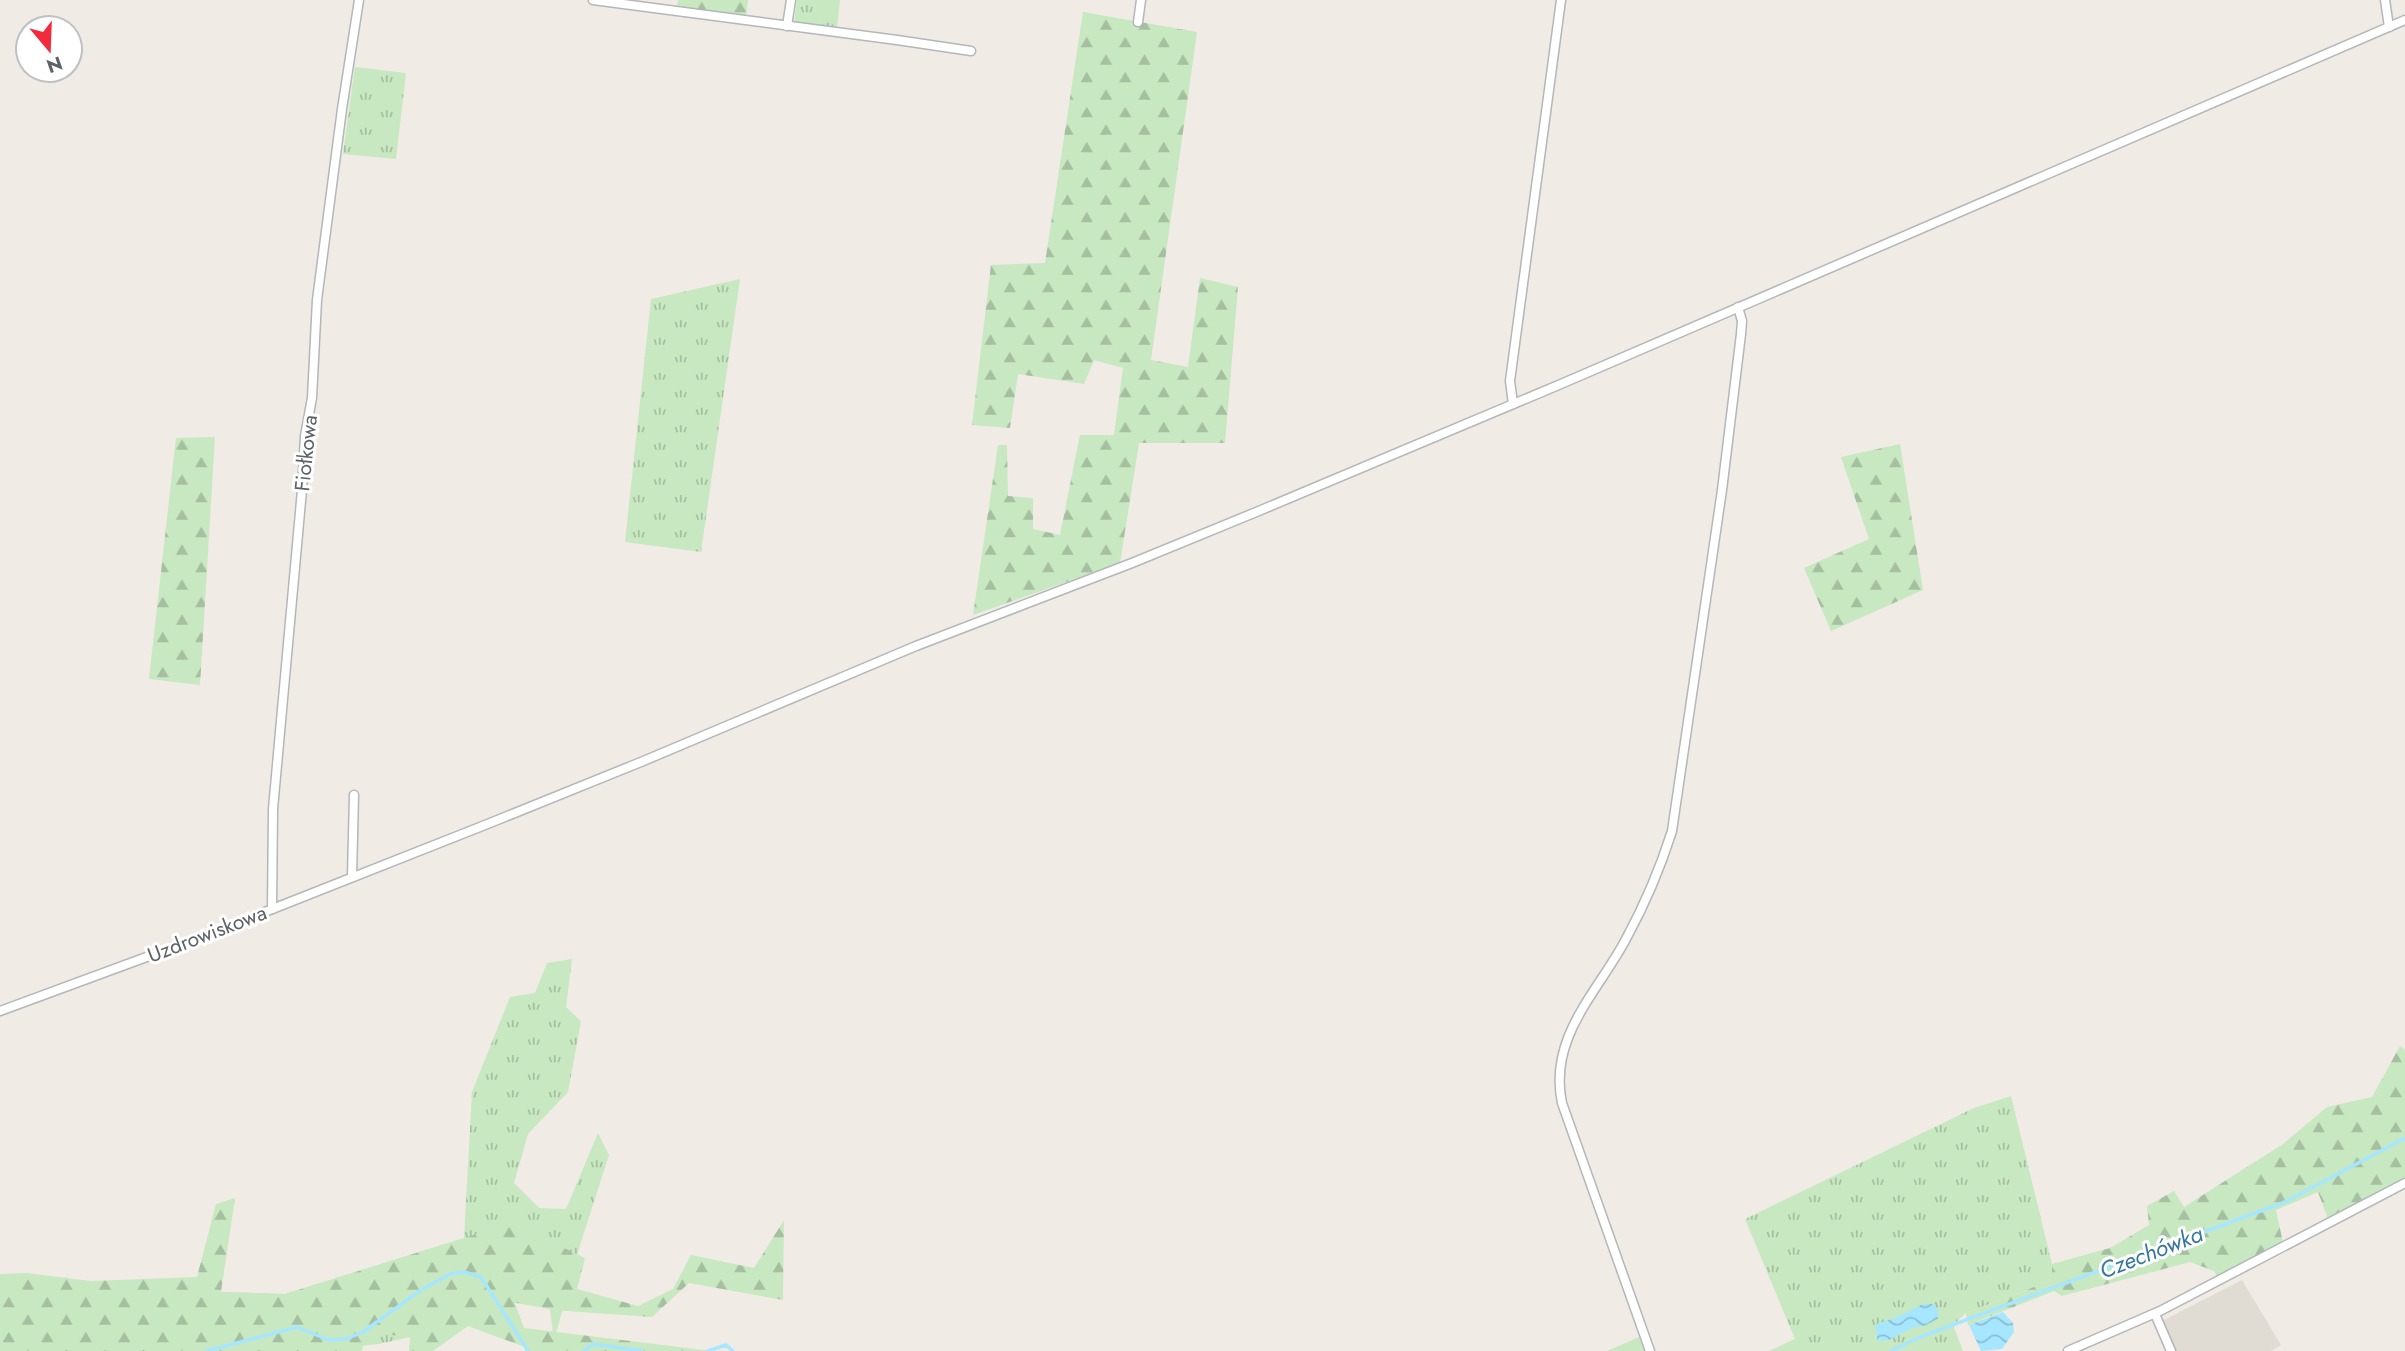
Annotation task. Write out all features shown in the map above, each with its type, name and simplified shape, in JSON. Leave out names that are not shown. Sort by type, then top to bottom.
[{"type":"street","name":"Fiołkowa","points":[[272,909],[274,797],[305,436],[312,398],[317,300],[341,109],[359,0]]},
{"type":"street","points":[[593,0],[971,51]]},
{"type":"street","points":[[788,26],[791,0]]},
{"type":"street","points":[[1138,22],[1141,0]]},
{"type":"street","points":[[1513,404],[1510,381],[1561,0]]},
{"type":"street","points":[[2385,0],[2389,27]]},
{"type":"street","name":"Uzdrowiskowa","points":[[0,1011],[272,909],[640,762],[916,646],[1132,563],[1513,404],[2405,20]]},
{"type":"street","points":[[1650,1351],[1562,1103],[1559,1073],[1567,1041],[1586,1002],[1625,942],[1643,908],[1672,831],[1722,490],[1741,334],[1742,321],[1738,307]]},
{"type":"street","points":[[352,876],[354,795]]},
{"type":"street","points":[[2068,1351],[2155,1314],[2405,1183]]},
{"type":"street","points":[[2155,1314],[2171,1351]]},
{"type":"shaded area","points":[[2242,1280],[2281,1345],[2271,1351],[2175,1351],[2162,1321]]},
{"type":"green space","points":[[678,0],[748,0],[746,17],[677,7]]},
{"type":"green space","points":[[797,0],[840,0],[837,28],[794,23]]},
{"type":"green space","points":[[1083,12],[1197,32],[1151,360],[1188,367],[1200,278],[1238,287],[1225,443],[1139,443],[1120,563],[973,615],[998,445],[1007,445],[1008,496],[1033,498],[1033,529],[1060,535],[1080,435],[1114,435],[1123,368],[1094,360],[1084,384],[1018,374],[1010,428],[972,425],[991,265],[1045,263]]},
{"type":"green space","points":[[355,67],[406,73],[396,159],[343,154]]},
{"type":"green space","points":[[740,279],[701,552],[625,542],[651,299]]},
{"type":"green space","points":[[215,437],[200,685],[149,679],[176,438]]},
{"type":"green space","points":[[1900,444],[1923,590],[1831,631],[1804,568],[1869,539],[1841,457]]},
{"type":"green space","points":[[572,959],[566,1007],[581,1021],[568,1092],[528,1134],[514,1183],[539,1208],[566,1209],[598,1133],[609,1155],[580,1245],[554,1341],[550,1309],[460,1293],[464,1325],[379,1344],[317,1351],[221,1292],[285,1294],[464,1238],[472,1092],[510,997],[535,993],[547,963]]},
{"type":"green space","points":[[2400,1046],[2405,1050],[2405,1179],[2328,1219],[2318,1192],[2276,1210],[2283,1243],[2219,1279],[2214,1271],[2190,1262],[2062,1296],[2054,1291],[1968,1325],[1966,1313],[2052,1280],[2052,1264],[2110,1248],[2149,1225],[2147,1206],[2174,1191],[2184,1207],[2283,1144],[2327,1107],[2372,1097]]},
{"type":"green space","points":[[2011,1096],[2052,1264],[2052,1280],[1966,1313],[1953,1325],[1963,1351],[1769,1351],[1795,1339],[1745,1219],[1974,1108]]},
{"type":"green space","points":[[235,1198],[221,1292],[285,1294],[512,1223],[585,1258],[577,1289],[638,1306],[673,1289],[691,1255],[754,1268],[784,1220],[783,1300],[689,1283],[652,1317],[552,1310],[513,1298],[524,1328],[712,1351],[525,1351],[525,1347],[468,1326],[433,1351],[409,1351],[410,1337],[365,1332],[362,1351],[0,1351],[0,1274],[26,1273],[91,1281],[197,1277],[216,1204]]},
{"type":"green space","points":[[1644,1335],[1650,1351],[1607,1351]]},
{"type":"water","points":[[1923,1304],[1933,1304],[1938,1310],[1938,1319],[1924,1326],[1914,1327],[1889,1340],[1877,1341],[1876,1324]]},
{"type":"water","points":[[2003,1312],[2013,1323],[2014,1332],[2002,1349],[1981,1351],[1969,1325]]},
{"type":"waterway","name":"Czechówka","points":[[1891,1351],[1920,1337],[2285,1202],[2405,1138]]},
{"type":"waterway","name":"Czechówka","points":[[207,1351],[297,1327],[329,1340],[346,1339],[363,1332],[421,1290],[450,1274],[464,1272],[481,1277],[528,1351]]},
{"type":"waterway","name":"Czechówka","points":[[584,1351],[593,1344],[642,1351]]},
{"type":"waterway","name":"Czechówka","points":[[708,1351],[726,1345],[733,1351]]}]
